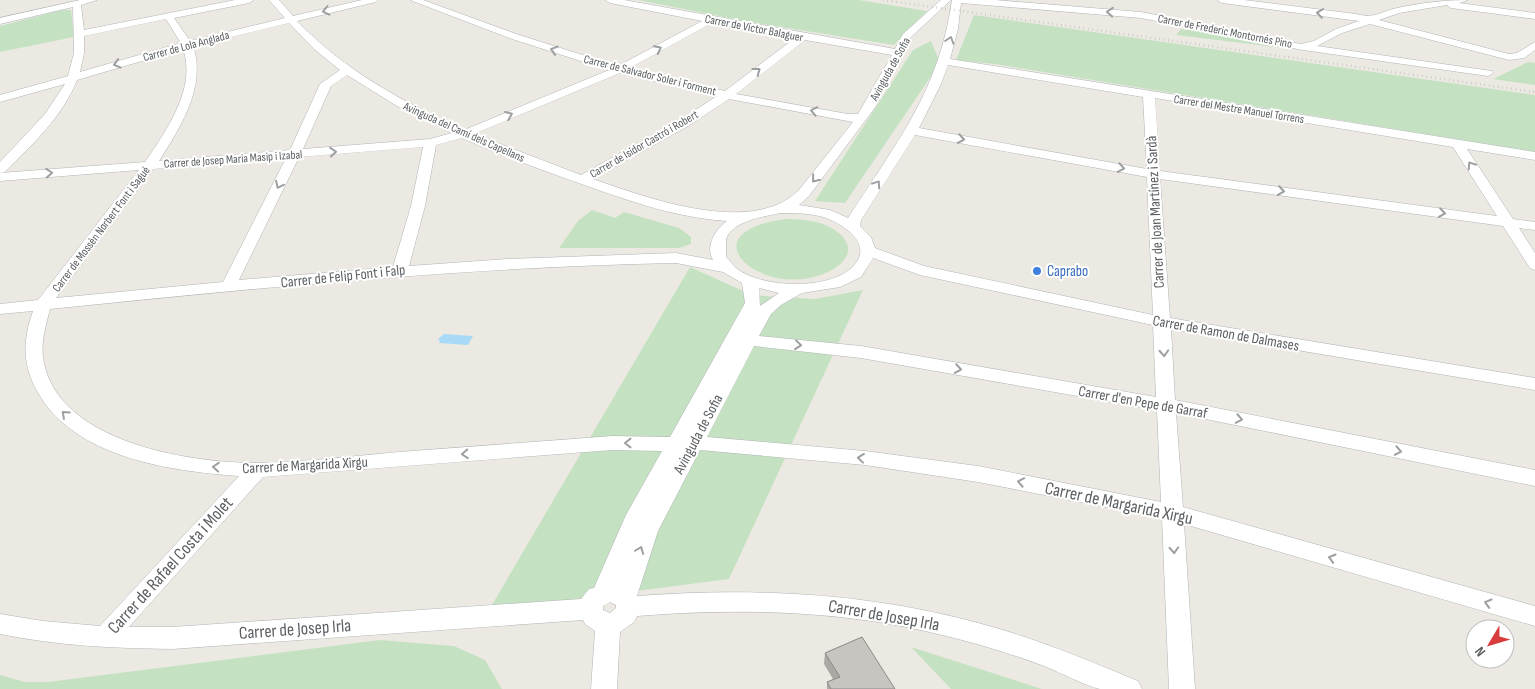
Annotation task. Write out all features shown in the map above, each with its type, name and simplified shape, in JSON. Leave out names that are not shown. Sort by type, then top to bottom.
[{"type":"street","points":[[79,34],[249,0]]},
{"type":"street","name":"Avinguda del Camí dels Capellans","points":[[274,0],[313,44],[347,70],[406,108],[464,134],[582,180],[685,212],[720,217],[746,217]]},
{"type":"street","name":"Carrer de Lola Anglada","points":[[0,99],[188,44],[373,0]]},
{"type":"street","name":"Carrer de Salvador Soler i Forment","points":[[415,0],[494,31],[618,70],[848,118],[862,118]]},
{"type":"street","name":"Carrer de Víctor Balaguer","points":[[610,0],[803,38],[898,53]]},
{"type":"street","name":"Avinguda de Sofia","points":[[781,209],[795,202],[804,193],[862,118],[907,36],[946,0]]},
{"type":"street","points":[[853,226],[854,220],[913,131],[932,91],[952,33],[957,0]]},
{"type":"street","name":"Carrer de Frederic Montornés Pino","points":[[962,0],[1139,11],[1298,46],[1488,73]]},
{"type":"street","points":[[1222,0],[1279,4],[1368,20],[1510,57],[1520,56],[1535,46]]},
{"type":"street","points":[[1445,4],[1463,0]]},
{"type":"street","points":[[1476,0],[1516,3]]},
{"type":"street","points":[[0,21],[83,2]]},
{"type":"street","points":[[4,14],[83,2]]},
{"type":"street","points":[[0,169],[47,119],[74,76],[79,55],[79,34],[83,2]]},
{"type":"street","points":[[1298,46],[1317,43],[1339,31],[1415,2],[1535,16]]},
{"type":"street","points":[[4,14],[29,4]]},
{"type":"street","name":"Carrer de Mossèn Norbert Font i Sagué","points":[[43,305],[149,166],[177,119],[188,92],[192,69],[188,44],[169,16]]},
{"type":"street","name":"Carrer de Josep Maria Masip i Izabal","points":[[0,177],[430,144],[464,134],[618,70],[711,20]]},
{"type":"street","name":"Carrer de Isidor Castró i Robert","points":[[582,180],[684,123],[803,38]]},
{"type":"street","points":[[1317,43],[1330,51]]},
{"type":"street","name":"Carrer del Mestre Manuel Torrens","points":[[943,61],[1535,156]]},
{"type":"street","points":[[228,287],[294,155],[326,84],[347,70]]},
{"type":"street","name":"Carrer de Joan Martínez i Sardà","points":[[1149,95],[1182,689]]},
{"type":"street","points":[[913,131],[1154,174],[1535,226]]},
{"type":"street","points":[[400,271],[418,206],[430,144]]},
{"type":"street","points":[[1458,144],[1535,265]]},
{"type":"street","points":[[726,268],[719,258],[718,243],[730,226],[746,217],[781,209],[801,209],[821,212],[839,218],[853,226],[864,237],[868,250],[865,262],[855,273]]},
{"type":"street","name":"Avinguda del Camí dels Capellans","points":[[685,212],[708,226],[718,243]]},
{"type":"street","name":"Carrer de Felip Font i Falp","points":[[688,258],[718,243]]},
{"type":"street","name":"Carrer de Ramon de Dalmases","points":[[868,250],[920,270],[1161,322],[1535,384]]},
{"type":"street","name":"Carrer de Felip Font i Falp","points":[[0,309],[400,271],[576,259],[688,258],[726,268],[750,282],[772,288],[796,290]]},
{"type":"street","name":"Carrer de Ramon de Dalmases","points":[[796,290],[826,286],[839,282],[855,273],[881,268],[920,270]]},
{"type":"street","name":"Avinguda de Sofia","points":[[685,444],[750,311],[753,303],[750,282]]},
{"type":"street","name":"Avinguda de Sofia","points":[[604,689],[610,606],[627,534],[749,340],[764,311],[796,290]]},
{"type":"street","name":"Carrer de Margarida Xirgu","points":[[43,305],[36,323],[34,344],[36,364],[49,398],[68,417],[94,434],[133,451],[203,466],[257,470],[612,443],[767,448],[959,471],[1172,512],[1535,616]]},
{"type":"street","name":"Carrer d'en Pepe de Garraf","points":[[749,340],[861,352],[1166,405],[1535,478]]},
{"type":"street","name":"Carrer de Rafael Costa i Molet","points":[[104,638],[257,470]]},
{"type":"street","name":"Carrer de Josep Irla","points":[[0,624],[104,638],[172,638],[610,606],[685,602],[762,601],[832,606],[885,613],[945,625],[989,637],[1060,661],[1130,689]]},
{"type":"green space","points":[[638,0],[859,0],[927,11],[894,45],[744,21]]},
{"type":"green space","points":[[62,10],[71,10],[74,37],[0,52],[0,26]]},
{"type":"green space","points":[[974,15],[1535,95],[1535,152],[995,64],[956,60]]},
{"type":"green space","points":[[1181,29],[1196,31],[1199,29],[1292,49],[1176,35]]},
{"type":"green space","points":[[931,41],[940,63],[845,203],[815,201],[913,50]]},
{"type":"green space","points":[[1528,62],[1535,63],[1535,85],[1493,79]]},
{"type":"green space","points":[[592,210],[615,218],[624,212],[679,228],[691,237],[691,244],[679,248],[559,248],[578,221]]},
{"type":"green space","points":[[786,219],[823,224],[842,236],[847,243],[848,249],[842,263],[823,274],[800,279],[777,278],[758,271],[743,261],[737,249],[740,237],[756,226]]},
{"type":"green space","points":[[690,267],[752,295],[815,299],[863,290],[729,579],[489,610]]},
{"type":"green space","points":[[380,640],[454,646],[485,660],[502,689],[0,689],[0,675],[25,682],[48,682]]},
{"type":"green space","points":[[911,647],[1042,689],[951,689]]},
{"type":"water","points":[[444,334],[473,336],[468,345],[439,343],[438,339]]},
{"type":"building","points":[[862,637],[895,689],[831,689],[827,682],[840,677],[825,653]]},
{"type":"railway","points":[[883,0],[1535,92]]},
{"type":"place","name":"Caprabo","points":[[1037,271]]}]
